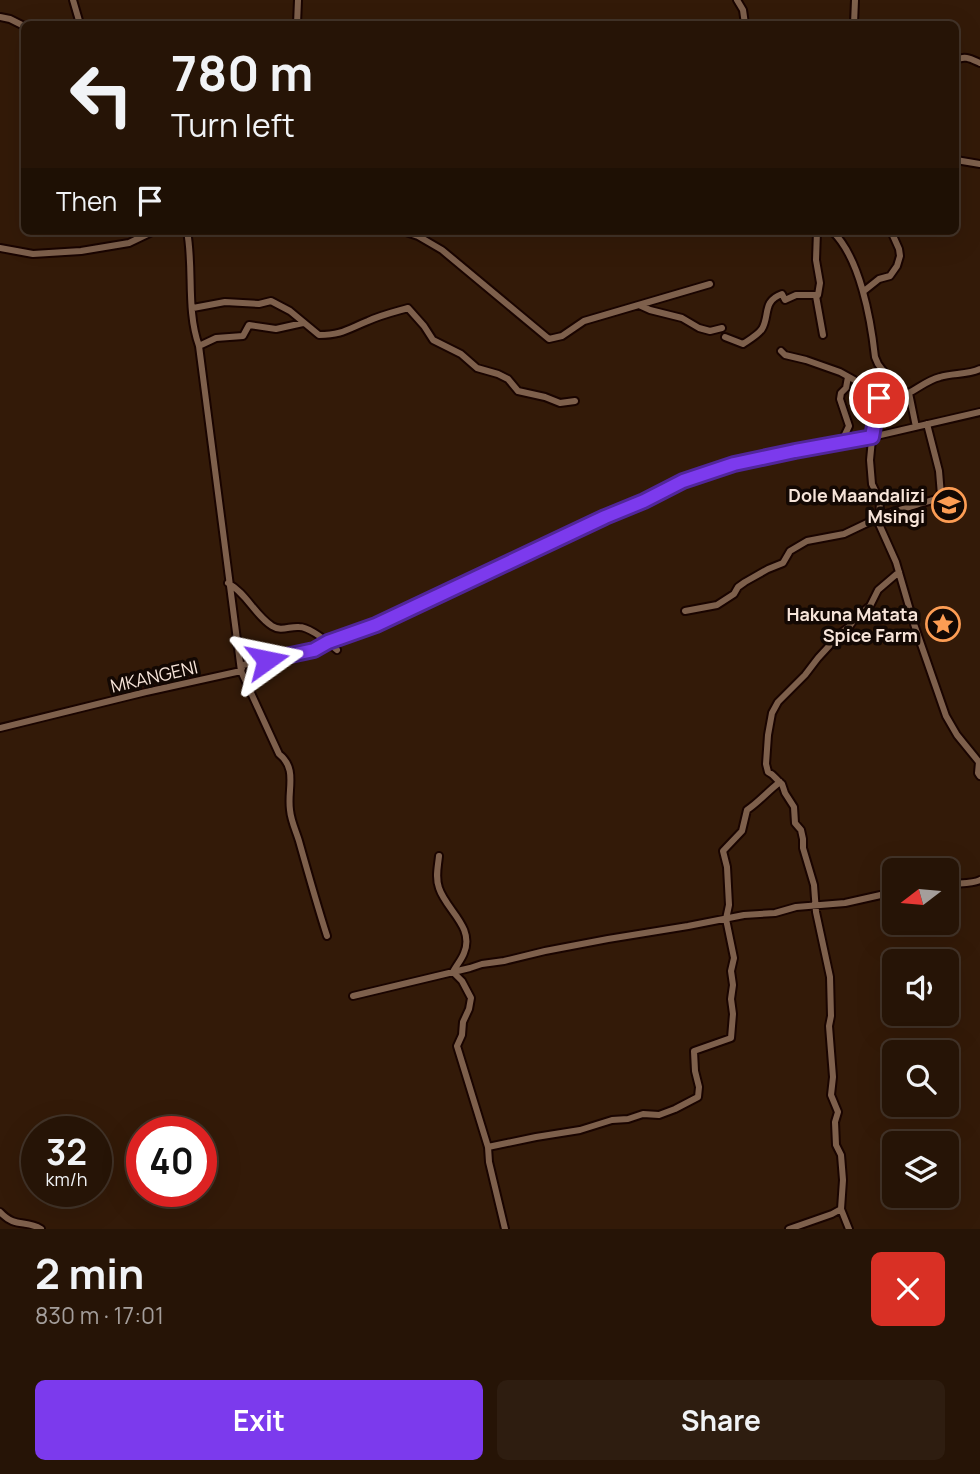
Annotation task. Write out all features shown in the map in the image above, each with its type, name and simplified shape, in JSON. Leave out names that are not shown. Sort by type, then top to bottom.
[{"type":"street","points":[[72,0],[79,21]]},
{"type":"street","points":[[297,21],[298,0]]},
{"type":"street","points":[[737,0],[743,10],[745,21]]},
{"type":"street","points":[[854,21],[855,0]]},
{"type":"street","points":[[0,17],[21,24]]},
{"type":"street","points":[[959,58],[967,57],[980,63]]},
{"type":"street","points":[[959,160],[980,164]]},
{"type":"street","points":[[0,248],[33,254],[81,251],[129,243],[146,235]]},
{"type":"street","points":[[188,235],[196,337],[241,671],[279,754],[287,760],[291,777],[290,817],[327,936]]},
{"type":"street","points":[[415,235],[442,250],[549,339],[562,336],[584,321],[710,284]]},
{"type":"street","points":[[817,235],[816,260],[820,283],[816,296],[822,335]]},
{"type":"street","points":[[836,235],[844,246],[864,290],[875,357],[884,372],[879,388],[881,393],[870,460],[872,484],[880,501],[880,524],[896,562],[922,649],[946,716],[957,735],[979,762],[980,776]]},
{"type":"street","points":[[864,290],[890,275],[897,266],[899,249],[893,235]]},
{"type":"street","points":[[725,337],[743,344],[761,331],[766,311],[773,298],[779,294],[785,300],[796,295],[816,296]]},
{"type":"street","points":[[193,309],[225,302],[259,304],[271,301],[290,311],[318,335],[334,335],[387,313],[408,308],[433,341],[461,354],[477,368],[508,379],[518,391],[560,403],[575,401]]},
{"type":"street","points":[[639,305],[682,318],[699,328],[710,331],[722,328]]},
{"type":"street","points":[[199,346],[216,338],[243,336],[249,325],[276,329],[303,323]]},
{"type":"street","points":[[781,351],[785,355],[840,372],[858,382],[867,381],[891,392],[909,393],[926,381],[972,373],[980,369]]},
{"type":"street","points":[[841,443],[849,426],[840,396],[846,388],[848,377]]},
{"type":"street","points":[[909,393],[916,427]]},
{"type":"street","name":"MKANGENI","points":[[0,728],[241,671],[243,665],[314,650],[328,642],[376,625],[683,481],[734,464],[872,437],[980,412]]},
{"type":"street","points":[[685,611],[717,605],[734,594],[745,582],[783,563],[790,551],[807,541],[844,534],[879,517],[936,499],[941,495],[939,471],[927,424]]},
{"type":"street","points":[[849,1229],[841,1209],[843,1180],[841,1155],[836,1145],[835,1122],[838,1112],[831,1095],[833,1077],[830,977],[814,885],[803,848],[801,830],[795,823],[794,807],[782,784],[768,772],[766,764],[770,722],[778,702],[855,618],[870,607],[878,590],[899,572]]},
{"type":"street","points":[[228,583],[274,628],[301,626],[337,650]]},
{"type":"street","points":[[488,1147],[643,1114],[659,1115],[698,1097],[694,1051],[731,1038],[731,971],[734,958],[726,919],[729,905],[727,867],[723,851],[742,831],[747,810],[780,782]]},
{"type":"street","points":[[439,856],[436,870],[439,889],[462,923],[466,942],[464,953],[453,972]]},
{"type":"street","points":[[959,883],[980,880]]},
{"type":"street","points":[[353,996],[482,964],[566,947],[744,915],[775,913],[796,907],[845,902],[882,894]]},
{"type":"street","points":[[453,972],[462,981],[471,998],[463,1022],[463,1035],[457,1046],[488,1147],[505,1229]]},
{"type":"street","points":[[789,1229],[841,1209]]},
{"type":"street","points":[[0,1212],[15,1225],[36,1225],[41,1229]]},
{"type":"place","name":"Dole Maandalizi Msingi","points":[[949,505]]},
{"type":"place","name":"Hakuna Matata Spice Farm","points":[[943,624]]},
{"type":"route","points":[[267,660],[314,650],[328,642],[376,625],[683,481],[734,464],[872,437],[879,398]]}]
